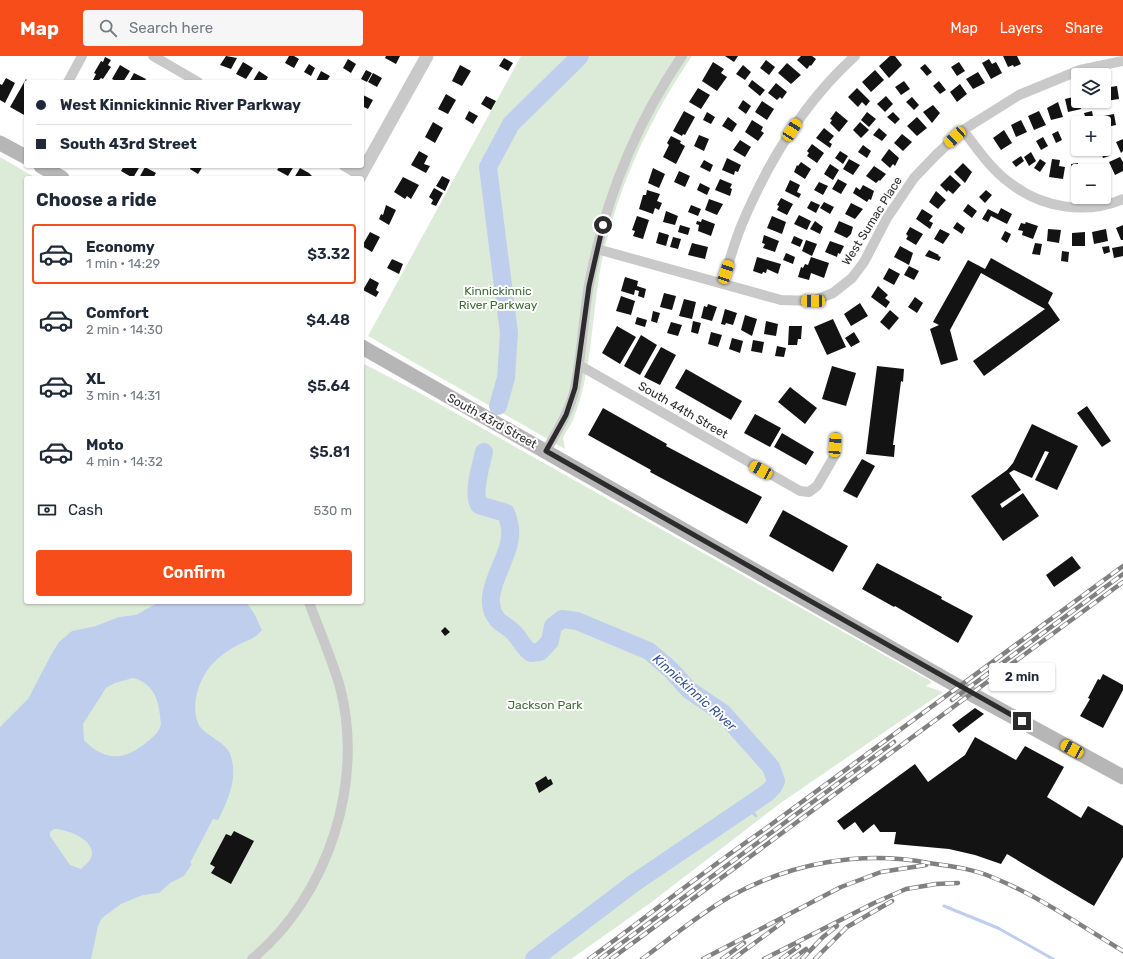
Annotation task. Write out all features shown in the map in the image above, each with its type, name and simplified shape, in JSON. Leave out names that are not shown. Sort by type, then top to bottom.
[{"type":"main road","points":[[0,142],[24,156]]},
{"type":"main road","points":[[44,168],[58,176]]},
{"type":"main road","name":"South 43rd Street","points":[[364,348],[970,693],[1123,777]]},
{"type":"street","points":[[69,80],[82,56]]},
{"type":"street","points":[[152,56],[194,80]]},
{"type":"street","points":[[361,176],[427,56]]},
{"type":"street","points":[[546,451],[571,401],[579,365],[589,286],[613,189],[635,137],[665,80],[682,56]]},
{"type":"street","points":[[723,282],[741,226],[767,168],[800,118],[841,68],[854,56]]},
{"type":"street","name":"West Sumac Place","points":[[597,249],[723,282],[781,300],[813,301],[833,293],[852,278],[864,262],[887,218],[914,178],[936,155],[964,130],[1020,95],[1080,70],[1123,61]]},
{"type":"street","points":[[964,130],[1001,175],[1010,183],[1031,196],[1054,205],[1077,208],[1104,206],[1123,199]]},
{"type":"street","points":[[347,168],[359,176]]},
{"type":"street","name":"South 44th Street","points":[[579,365],[800,491],[809,492],[817,486],[835,454],[836,437]]},
{"type":"street","points":[[252,959],[265,948],[291,919],[312,885],[329,849],[341,810],[346,775],[346,728],[340,688],[310,604]]},
{"type":"green space","name":"Kinnickinnic River Parkway","points":[[521,56],[692,56],[676,80],[648,130],[625,183],[607,237],[598,284],[585,381],[573,420],[563,438],[565,449],[368,336]]},
{"type":"green space","name":"Jackson Park","points":[[0,157],[33,176],[24,176],[24,604],[364,604],[364,364],[420,393],[932,682],[926,686],[943,692],[782,802],[649,904],[571,959],[0,959]]},
{"type":"water","points":[[155,604],[247,604],[254,613],[262,630],[255,637],[222,655],[207,670],[200,684],[195,706],[196,718],[201,728],[221,743],[230,754],[233,780],[229,796],[218,820],[213,819],[190,863],[192,864],[184,876],[170,883],[159,893],[143,895],[121,904],[102,918],[98,926],[91,959],[0,959],[0,727],[28,699],[59,642],[72,631],[96,626],[119,617],[136,615]],"holes":[[[133,678],[140,680],[149,687],[158,702],[161,723],[156,734],[140,748],[123,755],[107,755],[92,747],[84,740],[83,724],[106,688],[115,683]],[[54,829],[59,829],[84,839],[91,849],[92,854],[90,859],[81,869],[70,865],[50,836],[50,832]]]},
{"type":"building","points":[[226,56],[237,58],[231,69],[220,65]]},
{"type":"building","points":[[289,56],[294,56],[299,59],[294,68],[285,63]]},
{"type":"building","points":[[386,56],[400,56],[396,64],[385,58]]},
{"type":"building","points":[[725,56],[738,56],[734,62]]},
{"type":"building","points":[[801,56],[812,56],[816,59],[807,69],[797,60]]},
{"type":"building","points":[[890,56],[895,56],[902,65],[889,78],[879,66]]},
{"type":"building","points":[[1003,56],[1017,56],[1021,64],[1014,67],[1013,65],[1008,67]]},
{"type":"building","points":[[105,57],[111,60],[108,65],[111,67],[103,79],[93,80],[96,74],[94,73],[101,61],[103,62]]},
{"type":"building","points":[[504,58],[513,63],[508,71],[499,66]]},
{"type":"building","points":[[348,59],[356,64],[351,73],[343,68]]},
{"type":"building","points":[[989,59],[992,64],[996,62],[1002,73],[991,79],[982,63]]},
{"type":"building","points":[[766,60],[775,67],[769,75],[760,68]]},
{"type":"building","points":[[243,62],[253,68],[246,79],[236,74]]},
{"type":"building","points":[[713,62],[724,69],[721,73],[727,77],[717,91],[702,81]]},
{"type":"building","points":[[959,62],[965,71],[957,76],[951,67]]},
{"type":"building","points":[[787,63],[801,75],[791,84],[778,73]]},
{"type":"building","points":[[309,64],[315,68],[311,76],[304,72]]},
{"type":"building","points":[[925,64],[932,72],[927,76],[920,68]]},
{"type":"building","points":[[120,65],[130,71],[124,80],[112,79]]},
{"type":"building","points":[[460,65],[471,71],[462,86],[452,81]]},
{"type":"building","points":[[743,65],[751,72],[745,80],[736,74]]},
{"type":"building","points":[[366,70],[372,73],[367,82],[361,79]]},
{"type":"building","points":[[875,70],[884,80],[871,92],[862,82]]},
{"type":"building","points":[[259,71],[268,77],[266,80],[254,80]]},
{"type":"building","points":[[321,71],[330,76],[327,80],[316,80]]},
{"type":"building","points":[[978,72],[985,83],[973,89],[966,79]]},
{"type":"building","points":[[134,73],[146,79],[145,80],[130,80]]},
{"type":"building","points":[[373,73],[382,78],[377,87],[368,82]]},
{"type":"building","points":[[6,78],[15,83],[5,103],[0,100],[0,84],[2,85]]},
{"type":"building","points":[[752,80],[765,90],[760,96],[748,86]]},
{"type":"building","points":[[904,81],[910,89],[901,95],[895,87]]},
{"type":"building","points":[[939,81],[946,90],[940,94],[933,86]]},
{"type":"building","points":[[24,82],[24,115],[10,107]]},
{"type":"building","points":[[776,83],[787,92],[782,99],[780,97],[777,100],[768,93]]},
{"type":"building","points":[[960,84],[967,94],[957,102],[950,92]]},
{"type":"building","points":[[1117,86],[1119,99],[1111,100],[1111,87]]},
{"type":"building","points":[[698,88],[710,95],[701,109],[689,102]]},
{"type":"building","points":[[857,88],[870,101],[866,106],[862,102],[858,107],[848,97]]},
{"type":"building","points":[[446,94],[456,100],[448,114],[438,109]]},
{"type":"building","points":[[364,96],[373,100],[368,109],[364,107]]},
{"type":"building","points":[[486,96],[496,101],[491,110],[481,104]]},
{"type":"building","points":[[886,96],[893,104],[885,112],[877,104]]},
{"type":"building","points":[[912,97],[919,105],[914,110],[906,102]]},
{"type":"building","points":[[1071,98],[1071,108],[1081,109],[1068,112],[1065,99]]},
{"type":"building","points":[[743,100],[751,106],[746,114],[738,108]]},
{"type":"building","points":[[762,101],[774,109],[767,120],[755,112]]},
{"type":"building","points":[[1058,102],[1063,117],[1051,120],[1047,108]]},
{"type":"building","points":[[933,105],[940,113],[932,123],[923,112]]},
{"type":"building","points":[[469,111],[478,116],[473,124],[465,119]]},
{"type":"building","points":[[684,111],[695,117],[685,135],[683,134],[682,136],[673,131]]},
{"type":"building","points":[[836,111],[848,121],[839,132],[830,123],[832,120],[830,119]]},
{"type":"building","points":[[1039,111],[1046,125],[1034,130],[1028,116]]},
{"type":"building","points":[[1092,111],[1093,116],[1085,116],[1084,113]]},
{"type":"building","points":[[707,112],[715,117],[711,124],[703,120]]},
{"type":"building","points":[[867,112],[876,119],[869,127],[861,120]]},
{"type":"building","points":[[893,112],[900,119],[895,124],[887,117]]},
{"type":"building","points":[[1114,114],[1116,125],[1111,126],[1111,116],[1104,116]]},
{"type":"building","points":[[728,117],[737,124],[732,132],[722,126]]},
{"type":"building","points":[[917,117],[927,128],[917,136],[907,126]]},
{"type":"building","points":[[752,120],[763,127],[761,131],[764,133],[758,141],[745,132]]},
{"type":"building","points":[[1021,120],[1027,132],[1016,137],[1011,125]]},
{"type":"building","points":[[433,122],[443,128],[435,143],[425,137]]},
{"type":"building","points":[[860,122],[869,130],[861,138],[853,130]]},
{"type":"building","points":[[824,128],[834,136],[829,142],[832,144],[830,148],[816,138]]},
{"type":"building","points":[[879,128],[887,135],[882,141],[873,135]]},
{"type":"building","points":[[1004,130],[1012,143],[1001,150],[993,138]]},
{"type":"building","points":[[1058,131],[1062,140],[1056,143],[1052,134]]},
{"type":"building","points":[[902,134],[912,142],[903,151],[894,143]]},
{"type":"building","points":[[699,135],[709,139],[704,151],[694,146]]},
{"type":"building","points":[[671,136],[681,141],[680,143],[685,146],[676,164],[663,157],[669,145],[667,143]]},
{"type":"building","points":[[1043,137],[1048,146],[1041,150],[1036,141]]},
{"type":"building","points":[[1123,139],[1123,151],[1121,153],[1116,142]]},
{"type":"building","points":[[740,140],[751,147],[745,157],[733,150]]},
{"type":"building","points":[[812,144],[824,153],[817,163],[807,156],[809,153],[807,151]]},
{"type":"building","points":[[863,145],[871,151],[867,158],[858,152]]},
{"type":"building","points":[[889,149],[899,158],[895,166],[893,164],[890,168],[881,160]]},
{"type":"building","points":[[419,151],[428,156],[424,164],[430,166],[426,173],[411,165]]},
{"type":"building","points":[[840,151],[848,156],[843,164],[835,158]]},
{"type":"building","points":[[1031,152],[1036,161],[1029,166],[1024,157]]},
{"type":"building","points":[[1021,156],[1024,161],[1016,167],[1012,162]]},
{"type":"building","points":[[1120,157],[1123,162],[1123,171],[1115,175],[1109,162]]},
{"type":"building","points":[[727,158],[741,165],[738,172],[735,171],[734,175],[722,170]]},
{"type":"building","points":[[849,159],[860,165],[853,175],[843,169]]},
{"type":"building","points":[[1040,159],[1046,163],[1040,172],[1034,168]]},
{"type":"building","points":[[1052,159],[1060,160],[1059,166],[1065,167],[1063,179],[1049,177]]},
{"type":"building","points":[[704,160],[713,165],[710,172],[700,167]]},
{"type":"building","points":[[801,162],[811,169],[805,179],[794,172],[797,165],[798,166]]},
{"type":"building","points":[[963,163],[972,172],[965,183],[954,172]]},
{"type":"building","points":[[830,164],[839,170],[833,180],[824,174]]},
{"type":"building","points":[[874,166],[886,174],[876,183],[866,176]]},
{"type":"building","points":[[123,168],[139,168],[134,176],[130,176],[121,171]]},
{"type":"building","points":[[144,168],[156,173],[154,176],[140,176]]},
{"type":"building","points":[[190,168],[202,168],[198,174]]},
{"type":"building","points":[[278,168],[293,168],[288,176],[277,170]]},
{"type":"building","points":[[300,168],[312,176],[295,176]]},
{"type":"building","points":[[653,168],[665,174],[659,188],[648,183]]},
{"type":"building","points":[[679,171],[690,176],[685,187],[674,182]]},
{"type":"building","points":[[950,175],[961,185],[953,194],[948,190],[947,192],[940,185]]},
{"type":"building","points":[[442,176],[450,180],[445,191],[436,186]]},
{"type":"building","points":[[403,177],[419,185],[411,199],[407,196],[405,199],[394,192]]},
{"type":"building","points":[[720,179],[732,184],[730,188],[732,189],[730,196],[715,190]]},
{"type":"building","points":[[838,179],[847,184],[841,194],[832,189]]},
{"type":"building","points":[[790,180],[800,185],[797,192],[801,194],[799,198],[785,191]]},
{"type":"building","points":[[819,182],[828,186],[823,195],[814,190]]},
{"type":"building","points":[[700,183],[710,188],[707,195],[697,190]]},
{"type":"building","points":[[863,185],[874,191],[871,200],[869,199],[867,202],[853,193],[856,187],[860,190]]},
{"type":"building","points":[[434,188],[443,193],[436,206],[431,204],[433,200],[429,197]]},
{"type":"building","points":[[647,190],[660,194],[657,201],[662,203],[659,210],[655,208],[653,214],[639,209],[643,195],[646,195]]},
{"type":"building","points":[[986,190],[992,195],[985,203],[979,197]]},
{"type":"building","points":[[936,191],[946,200],[938,209],[929,202]]},
{"type":"building","points":[[781,198],[793,204],[787,215],[777,210],[779,206],[777,205]]},
{"type":"building","points":[[709,199],[723,204],[717,215],[705,210]]},
{"type":"building","points":[[811,201],[820,205],[816,213],[807,208]]},
{"type":"building","points":[[824,202],[834,207],[830,214],[820,208]]},
{"type":"building","points":[[851,203],[863,209],[855,219],[845,214]]},
{"type":"building","points":[[968,204],[977,211],[972,218],[963,211]]},
{"type":"building","points":[[386,205],[396,210],[389,225],[379,219],[381,214],[383,215]]},
{"type":"building","points":[[691,205],[701,209],[698,216],[688,212]]},
{"type":"building","points":[[1001,208],[1012,214],[1007,224],[991,216],[988,222],[982,219],[988,209],[998,214]]},
{"type":"building","points":[[922,209],[933,216],[929,221],[933,223],[930,229],[916,219]]},
{"type":"building","points":[[666,211],[678,216],[675,225],[663,222]]},
{"type":"building","points":[[799,215],[811,221],[807,230],[794,224]]},
{"type":"building","points":[[637,216],[649,220],[643,239],[633,236],[635,231],[632,230]]},
{"type":"building","points":[[772,216],[786,222],[782,234],[767,228]]},
{"type":"building","points":[[702,219],[715,224],[711,236],[698,231],[699,225],[696,224],[697,221],[701,222]]},
{"type":"building","points":[[815,221],[823,227],[820,234],[810,229]]},
{"type":"building","points":[[839,221],[853,227],[851,234],[847,238],[834,232]]},
{"type":"building","points":[[957,222],[965,228],[962,234],[953,228]]},
{"type":"building","points":[[1026,222],[1038,226],[1033,239],[1022,235],[1023,231],[1018,230],[1021,223],[1025,224]]},
{"type":"building","points":[[680,225],[690,228],[688,235],[678,232]]},
{"type":"building","points":[[1123,225],[1123,240],[1121,240],[1116,228]]},
{"type":"building","points":[[910,227],[923,234],[916,245],[906,239],[908,236],[906,234]]},
{"type":"building","points":[[940,229],[950,234],[943,244],[934,239]]},
{"type":"building","points":[[1048,229],[1061,230],[1059,243],[1047,241]]},
{"type":"building","points":[[1106,229],[1108,241],[1094,244],[1092,232]]},
{"type":"building","points":[[1005,231],[1011,234],[1007,243],[1001,239]]},
{"type":"building","points":[[370,232],[380,237],[372,252],[364,247],[364,242]]},
{"type":"building","points":[[659,232],[669,235],[666,246],[656,243]]},
{"type":"building","points":[[1085,232],[1085,246],[1072,246],[1072,233]]},
{"type":"building","points":[[764,235],[779,241],[775,252],[763,248],[765,244],[762,243]]},
{"type":"building","points":[[794,236],[803,240],[800,247],[791,243]]},
{"type":"building","points":[[673,237],[681,239],[678,249],[670,247]]},
{"type":"building","points":[[806,240],[817,244],[812,256],[802,251]]},
{"type":"building","points":[[830,241],[844,246],[840,254],[838,253],[837,257],[825,252]]},
{"type":"building","points":[[692,243],[708,247],[705,259],[688,255]]},
{"type":"building","points":[[1035,243],[1042,244],[1040,255],[1032,254]]},
{"type":"building","points":[[900,246],[913,253],[909,265],[894,257]]},
{"type":"building","points":[[1109,246],[1110,252],[1104,254],[1102,247]]},
{"type":"building","points":[[1123,246],[1123,256],[1114,258],[1112,248]]},
{"type":"building","points":[[929,250],[941,257],[939,261],[925,256]]},
{"type":"building","points":[[1062,251],[1069,252],[1068,262],[1061,261]]},
{"type":"building","points":[[786,253],[795,257],[793,264],[783,260]]},
{"type":"building","points":[[757,257],[781,264],[778,274],[767,269],[766,273],[763,272],[762,274],[753,271]]},
{"type":"building","points":[[811,257],[829,263],[824,278],[811,273],[809,280],[798,277],[801,267],[803,268],[805,264],[808,265]]},
{"type":"building","points":[[991,258],[1053,293],[1048,303],[1060,320],[984,376],[973,361],[1045,309],[981,273],[950,330],[958,360],[941,365],[930,329],[939,325],[933,322],[968,260],[985,269]]},
{"type":"building","points":[[392,259],[403,264],[399,274],[387,268]]},
{"type":"building","points":[[909,266],[919,271],[914,280],[904,275]]},
{"type":"building","points":[[889,268],[900,274],[894,285],[883,279]]},
{"type":"building","points":[[625,277],[638,281],[637,286],[646,289],[644,298],[638,296],[639,291],[635,290],[634,295],[621,291]]},
{"type":"building","points":[[370,278],[379,283],[376,290],[379,292],[376,297],[364,291]]},
{"type":"building","points":[[878,286],[888,295],[885,298],[890,302],[886,308],[871,297]]},
{"type":"building","points":[[664,293],[676,296],[672,310],[660,307]]},
{"type":"building","points":[[621,296],[635,301],[631,315],[616,311]]},
{"type":"building","points":[[915,297],[923,303],[917,313],[908,307]]},
{"type":"building","points":[[684,299],[696,302],[692,319],[679,316]]},
{"type":"building","points":[[860,303],[868,316],[851,326],[844,314]]},
{"type":"building","points":[[708,304],[717,307],[712,321],[701,318],[704,306],[707,307]]},
{"type":"building","points":[[725,309],[737,313],[733,325],[726,323],[725,325],[721,324]]},
{"type":"building","points":[[890,310],[899,318],[889,330],[880,322]]},
{"type":"building","points":[[653,311],[660,313],[657,323],[651,321]]},
{"type":"building","points":[[745,315],[757,319],[752,336],[741,330]]},
{"type":"building","points":[[637,317],[647,320],[645,327],[635,324]]},
{"type":"building","points":[[833,319],[846,347],[827,355],[814,327]]},
{"type":"building","points":[[693,321],[701,323],[698,334],[691,332]]},
{"type":"building","points":[[766,321],[778,324],[776,336],[764,334]]},
{"type":"building","points":[[671,322],[682,325],[678,336],[667,333]]},
{"type":"building","points":[[617,326],[636,337],[620,364],[602,353]]},
{"type":"building","points":[[789,326],[802,326],[801,339],[798,339],[797,345],[788,345]]},
{"type":"building","points":[[711,332],[722,335],[718,347],[708,344]]},
{"type":"building","points":[[854,332],[860,342],[851,347],[845,338]]},
{"type":"building","points":[[641,335],[657,345],[640,375],[624,366]]},
{"type":"building","points":[[732,338],[743,341],[740,353],[729,349]]},
{"type":"building","points":[[753,340],[764,342],[762,353],[751,351]]},
{"type":"building","points":[[777,346],[786,348],[784,357],[775,356]]},
{"type":"building","points":[[661,347],[676,355],[660,385],[644,377]]},
{"type":"building","points":[[832,366],[856,373],[846,406],[822,399]]},
{"type":"building","points":[[877,366],[904,369],[903,382],[901,381],[893,445],[895,445],[894,457],[866,454]]},
{"type":"building","points":[[686,369],[742,401],[731,420],[675,388]]},
{"type":"building","points":[[790,387],[817,408],[805,424],[778,402]]},
{"type":"building","points":[[1087,406],[1111,441],[1102,447],[1077,413]]},
{"type":"building","points":[[603,408],[667,444],[666,446],[762,497],[747,524],[650,472],[651,470],[588,435]]},
{"type":"building","points":[[755,414],[781,428],[770,447],[744,433]]},
{"type":"building","points":[[1032,424],[1078,446],[1057,490],[1035,480],[1049,452],[1045,451],[1032,478],[1014,470],[1009,473],[1021,490],[1000,504],[1002,508],[1023,493],[1039,516],[1003,541],[971,496],[1007,470],[1013,463]]},
{"type":"building","points":[[782,433],[814,452],[806,465],[774,447]]},
{"type":"building","points":[[862,459],[875,466],[857,498],[843,491]]},
{"type":"building","points":[[783,510],[848,546],[833,572],[769,536]]},
{"type":"building","points":[[1072,556],[1081,568],[1054,587],[1046,575]]},
{"type":"building","points":[[877,563],[942,597],[941,599],[973,616],[958,643],[895,606],[894,607],[862,589]]},
{"type":"building","points":[[445,627],[450,632],[445,636],[441,631]]},
{"type":"building","points":[[1103,674],[1123,685],[1123,690],[1103,728],[1080,716],[1090,699],[1088,698],[1098,679],[1100,680]]},
{"type":"building","points":[[975,708],[984,714],[959,733],[952,725]]},
{"type":"building","points":[[975,737],[1016,760],[1025,746],[1064,767],[1047,797],[1081,818],[1088,806],[1123,826],[1123,857],[1094,906],[1007,854],[1001,864],[975,855],[949,849],[894,844],[896,832],[880,832],[874,824],[863,833],[855,822],[844,830],[837,821],[915,764],[928,782],[965,755]]},
{"type":"building","points":[[546,776],[548,780],[551,779],[553,784],[539,793],[535,783]]},
{"type":"building","points":[[234,831],[254,841],[231,884],[211,873],[215,867],[210,864],[226,834],[231,836]]},
{"type":"waterway","name":"Kinnickinnic River","points":[[498,406],[506,378],[509,333],[488,167],[511,124],[580,56]]},
{"type":"waterway","name":"Kinnickinnic River","points":[[484,452],[478,479],[476,493],[477,500],[479,505],[506,513],[510,531],[505,557],[492,589],[492,610],[497,619],[509,628],[524,647],[531,653],[540,652],[550,641],[553,626],[562,619],[577,621],[649,651],[671,670],[689,690],[723,713],[771,767],[776,781],[767,793],[634,883],[534,959]]},
{"type":"waterway","points":[[747,806],[756,816]]},
{"type":"waterway","points":[[944,906],[998,928],[1053,959]]},
{"type":"railway","points":[[589,959],[720,861],[1123,566]]},
{"type":"railway","points":[[952,700],[1123,574]]},
{"type":"railway","points":[[611,959],[1123,582]]},
{"type":"railway","points":[[600,959],[894,742]]},
{"type":"railway","points":[[642,959],[708,910],[731,896],[754,885],[778,875],[827,862],[878,858],[903,859],[946,865],[986,875],[1011,885],[1044,902],[1123,951]]},
{"type":"railway","points":[[703,959],[841,887],[881,872],[926,865]]},
{"type":"railway","points":[[764,959],[874,903],[906,889],[936,884],[958,883]]},
{"type":"railway","points":[[815,959],[847,927],[892,901]]},
{"type":"railway","points":[[733,959],[783,922]]},
{"type":"railway","points":[[802,959],[823,937],[837,926]]},
{"type":"railway","points":[[722,959],[744,943]]},
{"type":"railway","points":[[781,959],[799,946]]},
{"type":"railway","points":[[792,959],[806,949]]},
{"type":"route","points":[[603,225],[589,286],[575,388],[566,415],[546,451],[964,690],[1022,721]]}]
